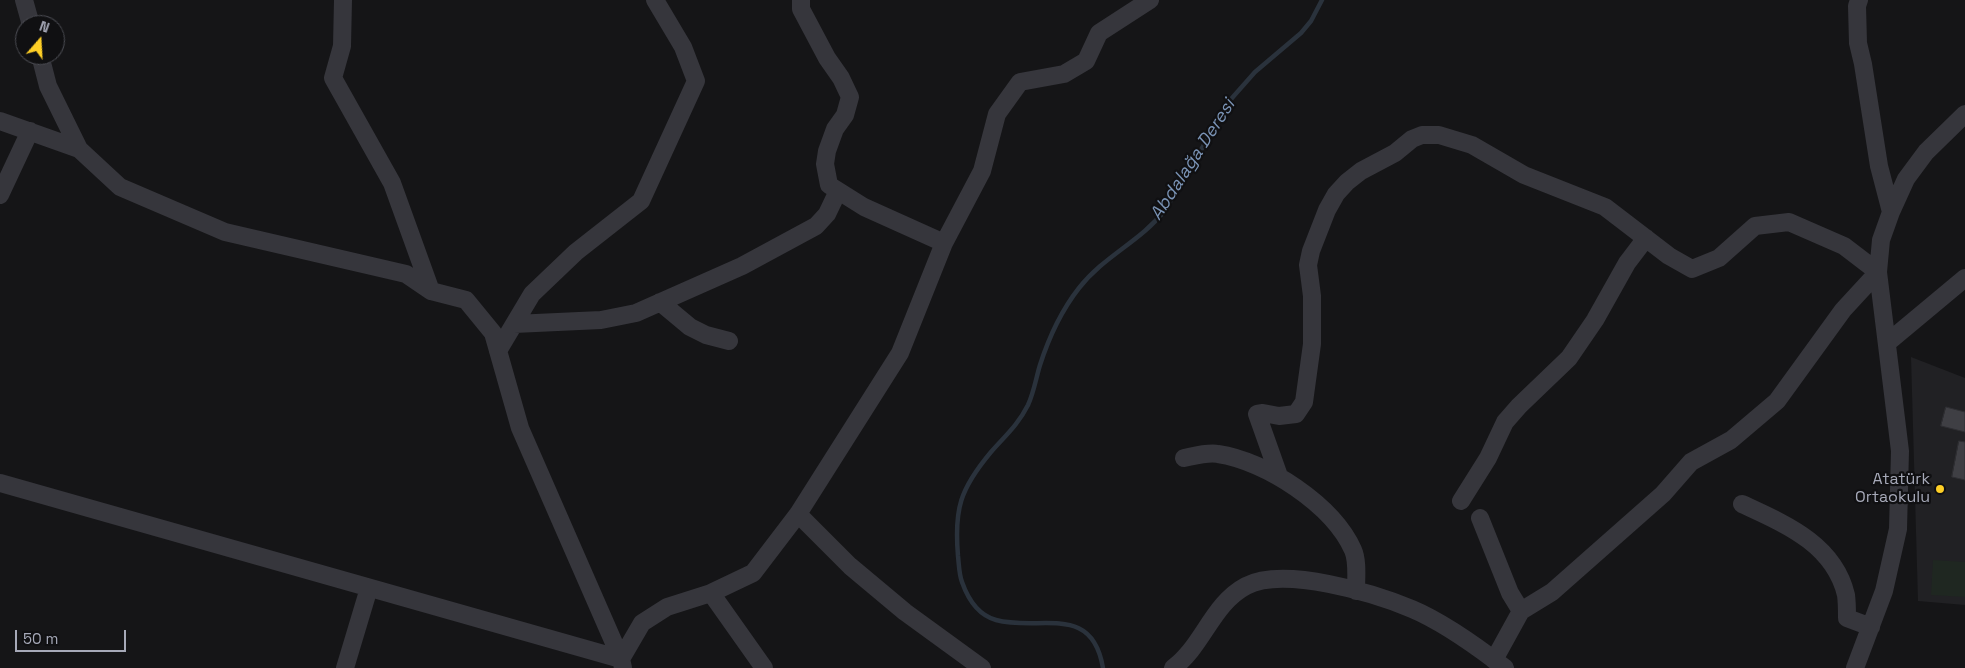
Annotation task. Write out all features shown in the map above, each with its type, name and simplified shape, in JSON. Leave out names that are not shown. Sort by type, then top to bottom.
[{"type":"street","points":[[24,0],[28,15]]},
{"type":"street","points":[[343,0],[342,46],[333,78],[392,183],[431,291]]},
{"type":"street","points":[[498,351],[532,294],[576,252],[641,201],[696,81],[683,47],[655,0]]},
{"type":"street","points":[[801,0],[801,9],[850,97],[845,115],[835,129],[825,164],[829,185],[864,207],[944,243]]},
{"type":"street","points":[[622,664],[642,623],[667,607],[711,593],[753,573],[798,514],[900,353],[944,243],[982,171],[997,114],[1020,82],[1064,74],[1086,61],[1100,33],[1150,0]]},
{"type":"street","points":[[1859,0],[1858,43],[1879,166],[1891,212]]},
{"type":"street","points":[[43,65],[48,86],[79,149],[120,187],[225,232],[406,274],[431,291],[466,300],[493,333],[520,428],[622,664]]},
{"type":"street","points":[[1855,668],[1884,591],[1898,529],[1900,451],[1878,272],[1881,240],[1906,179],[1926,152],[1965,114]]},
{"type":"street","points":[[0,121],[79,149]]},
{"type":"street","points":[[0,195],[30,131]]},
{"type":"street","points":[[1279,476],[1257,414],[1263,413],[1279,416],[1296,414],[1304,402],[1312,344],[1312,296],[1308,265],[1311,250],[1327,210],[1336,194],[1347,182],[1361,171],[1382,162],[1412,139],[1422,135],[1439,135],[1472,145],[1524,175],[1605,207],[1669,256],[1692,269],[1719,258],[1755,226],[1789,222],[1844,246],[1878,272]]},
{"type":"street","points":[[514,324],[601,320],[636,313],[742,266],[816,226],[828,214],[838,191]]},
{"type":"street","points":[[1461,501],[1488,458],[1505,422],[1576,350],[1627,264],[1646,238]]},
{"type":"street","points":[[1173,668],[1199,640],[1218,611],[1230,597],[1247,585],[1282,578],[1313,581],[1356,591],[1413,609],[1448,629],[1500,664],[1521,611],[1552,592],[1663,494],[1691,462],[1731,440],[1777,401],[1842,310],[1878,272]]},
{"type":"street","points":[[1887,343],[1965,278]]},
{"type":"street","points":[[660,302],[690,326],[706,335],[729,341]]},
{"type":"street","points":[[1184,458],[1216,454],[1251,462],[1279,476],[1300,490],[1344,534],[1354,552],[1356,591]]},
{"type":"street","points":[[0,483],[369,588],[622,664]]},
{"type":"street","points":[[1742,504],[1794,529],[1826,554],[1839,575],[1846,596],[1847,618],[1871,627]]},
{"type":"street","points":[[798,514],[850,566],[905,612],[982,668]]},
{"type":"street","points":[[1480,518],[1510,593],[1521,611]]},
{"type":"street","points":[[345,668],[369,588]]},
{"type":"street","points":[[711,593],[764,668]]},
{"type":"shaded area","name":"Atatürk Ortaokulu","points":[[1911,357],[1965,378],[1965,605],[1918,601]]},
{"type":"shaded area","points":[[1933,560],[1965,562],[1965,597],[1931,595]]},
{"type":"building","points":[[1946,407],[1965,412],[1965,432],[1941,426]]},
{"type":"building","points":[[1959,441],[1965,442],[1965,480],[1952,477]]},
{"type":"waterway","name":"Abdalağa Deresi","points":[[1103,668],[1097,647],[1088,634],[1076,627],[1062,624],[1013,623],[996,620],[990,618],[974,606],[964,588],[959,569],[957,525],[961,500],[972,477],[1016,424],[1028,405],[1047,344],[1061,315],[1079,288],[1100,266],[1145,231],[1165,210],[1232,98],[1255,72],[1301,33],[1311,21],[1322,0]]},
{"type":"place","name":"Atatürk Ortaokulu","points":[[1940,489]]}]
